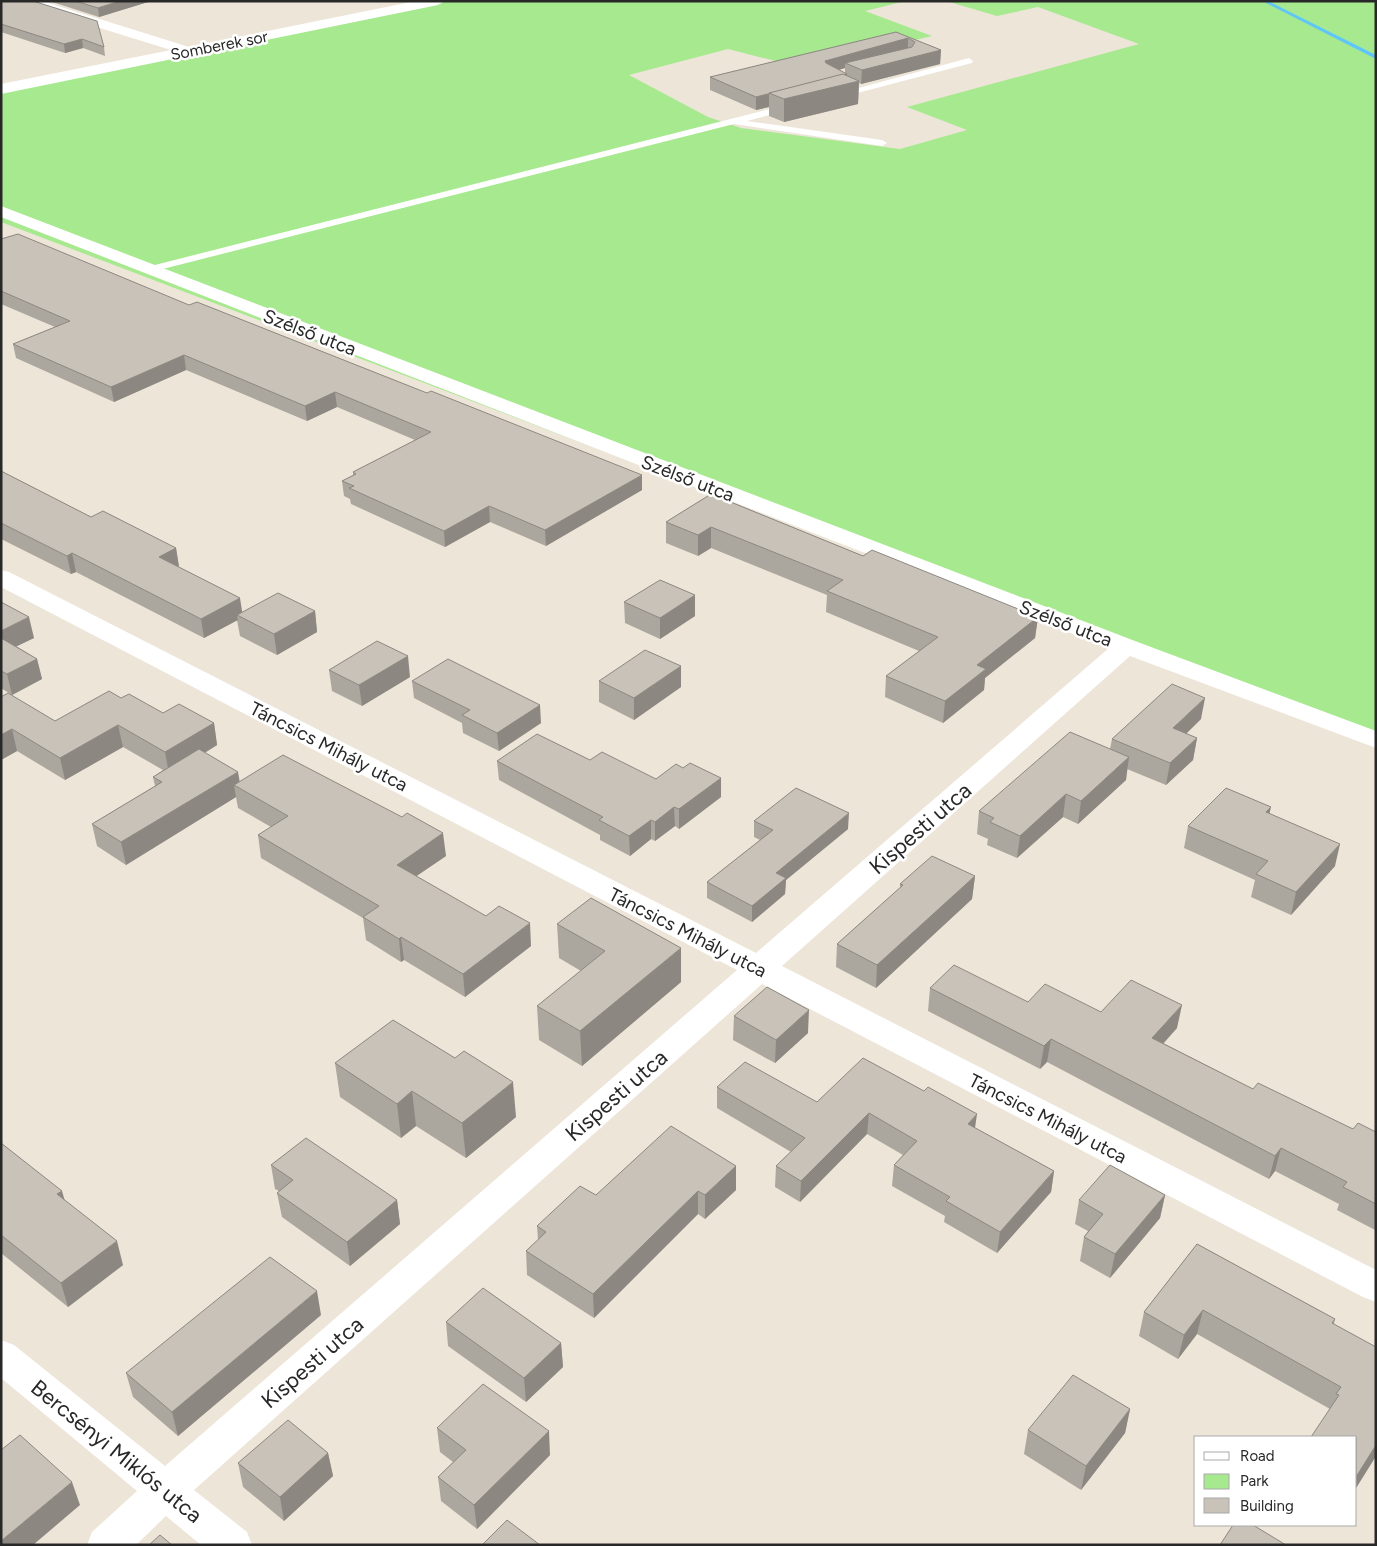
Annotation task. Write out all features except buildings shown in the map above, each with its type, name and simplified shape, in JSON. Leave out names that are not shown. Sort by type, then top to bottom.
[{"type":"street","points":[[26,1],[189,51]]},
{"type":"street","name":"Somberek sor","points":[[1,89],[438,1]]},
{"type":"street","name":"Szélső utca","points":[[1,211],[147,270],[1126,646],[1376,740]]},
{"type":"street","points":[[20,240],[48,229]]},
{"type":"street","name":"Táncsics Mihály utca","points":[[1,577],[1376,1287]]},
{"type":"street","name":"Kispesti utca","points":[[107,1545],[1126,646]]},
{"type":"street","name":"Bercsényi Miklós utca","points":[[1,1356],[232,1545]]},
{"type":"lane","points":[[824,98],[969,62]]},
{"type":"lane","points":[[846,82],[861,89]]},
{"type":"lane","points":[[147,270],[797,105]]},
{"type":"lane","points":[[733,121],[882,143]]},
{"type":"green space","points":[[419,1],[906,1],[865,11],[932,36],[799,67],[728,49],[629,75],[708,117],[741,128],[900,149],[967,130],[907,107],[1139,44],[1038,7],[997,16],[946,1],[1376,1],[1376,745],[1,222],[1,87]]},
{"type":"waterway","points":[[1264,1],[1376,57]]}]
